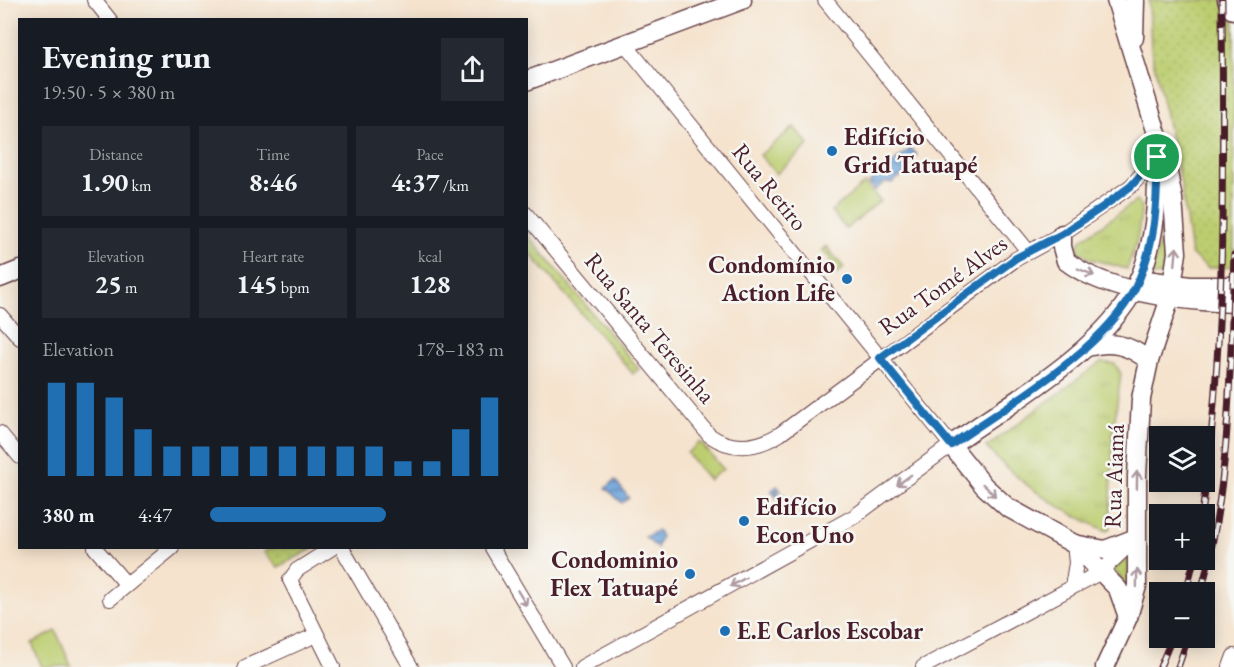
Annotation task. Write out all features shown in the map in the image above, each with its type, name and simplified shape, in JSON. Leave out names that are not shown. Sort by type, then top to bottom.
[{"type":"highway","points":[[1230,0],[1234,7]]},
{"type":"main road","points":[[528,80],[741,0]]},
{"type":"main road","points":[[1116,0],[1136,58]]},
{"type":"main road","points":[[1135,0],[1136,58]]},
{"type":"main road","name":"Rua Aiamá","points":[[1105,667],[1128,617],[1137,586],[1138,431],[1149,361],[1171,292],[1177,253],[1176,228],[1166,163],[1136,58]]},
{"type":"main road","points":[[1128,617],[1118,589],[1074,544],[1007,507],[984,486],[951,445],[1087,346],[1108,326],[1136,285],[1153,232],[1158,138]]},
{"type":"main road","points":[[1062,234],[1062,247],[1066,261],[1136,285],[1234,303]]},
{"type":"main road","points":[[0,278],[18,271]]},
{"type":"main road","points":[[1171,292],[1234,286]]},
{"type":"main road","points":[[1087,346],[1100,343],[1126,346],[1149,361]]},
{"type":"main road","points":[[1074,544],[1105,550],[1136,538]]},
{"type":"street","points":[[94,0],[108,18]]},
{"type":"street","points":[[825,0],[1028,251]]},
{"type":"street","name":"Rua Retiro","points":[[625,44],[951,445]]},
{"type":"street","name":"Rua Tomé Alves","points":[[753,446],[780,434],[1028,251],[1062,234],[1131,186],[1157,157]]},
{"type":"street","name":"Rua Santa Teresinha","points":[[528,216],[709,435],[733,446],[753,446]]},
{"type":"street","points":[[0,315],[18,336]]},
{"type":"street","points":[[0,433],[18,455]]},
{"type":"street","points":[[582,667],[855,516],[951,445]]},
{"type":"street","points":[[923,667],[1101,572],[1136,538]]},
{"type":"street","points":[[1072,586],[1076,563],[1074,544]]},
{"type":"street","points":[[96,549],[127,585]]},
{"type":"street","points":[[110,599],[171,549]]},
{"type":"street","points":[[330,549],[297,570],[290,580],[333,667]]},
{"type":"street","points":[[343,549],[411,667]]},
{"type":"street","points":[[493,549],[563,667]]},
{"type":"street","points":[[245,667],[316,635]]},
{"type":"street","points":[[1230,667],[1234,657]]},
{"type":"green space","points":[[1149,0],[1234,0],[1234,267],[1208,268],[1191,254],[1181,183],[1151,50]]},
{"type":"green space","points":[[794,127],[809,145],[776,174],[760,155]]},
{"type":"green space","points":[[865,183],[880,201],[846,229],[831,211]]},
{"type":"green space","points":[[1136,201],[1142,206],[1137,240],[1127,269],[1091,259],[1079,252],[1078,246],[1081,240]]},
{"type":"green space","points":[[1165,221],[1166,248],[1162,275],[1151,276]]},
{"type":"green space","points":[[528,235],[639,369],[633,374],[528,251]]},
{"type":"green space","points":[[826,246],[844,268],[835,275],[831,269],[830,258],[821,250]]},
{"type":"green space","points":[[1101,362],[1115,364],[1121,374],[1113,433],[1110,529],[1107,531],[1057,505],[1027,485],[986,447]]},
{"type":"green space","points":[[700,442],[723,469],[709,480],[687,453]]},
{"type":"green space","points":[[269,549],[312,549],[278,567],[264,552]]},
{"type":"green space","points":[[1128,557],[1129,587],[1113,569]]},
{"type":"green space","points":[[56,631],[71,666],[42,667],[32,643]]},
{"type":"water","points":[[911,148],[917,155],[906,164],[905,173],[892,183],[886,182],[875,190],[869,183]]},
{"type":"water","points":[[615,480],[629,498],[622,503],[606,488]]},
{"type":"water","points":[[777,486],[781,491],[776,491],[780,496],[783,494],[791,503],[785,507],[771,491]]},
{"type":"water","points":[[658,530],[661,537],[657,548],[645,537]]},
{"type":"railway","points":[[1203,504],[1210,450],[1219,322],[1222,0]]},
{"type":"railway","points":[[1203,582],[1211,551],[1224,467],[1230,383],[1234,255]]},
{"type":"railway","points":[[1188,582],[1192,570]]},
{"type":"railway","points":[[1160,667],[1168,648]]},
{"type":"railway","points":[[1178,667],[1185,648]]},
{"type":"place","name":"Edifício Grid Tatuapé","points":[[832,151]]},
{"type":"place","name":"Condomínio Action Life","points":[[847,279]]},
{"type":"place","name":"Edifício Econ Uno","points":[[744,521]]},
{"type":"place","name":"Condominio Flex Tatuapé","points":[[690,574]]},
{"type":"place","name":"E.E Carlos Escobar","points":[[725,631]]},
{"type":"route","points":[[1157,157],[1158,185],[1153,232],[1139,279],[1122,308],[1108,326],[1087,346],[1052,374],[951,445],[880,358],[1016,258],[1062,234],[1104,206],[1131,186],[1146,172],[1157,157]]}]
